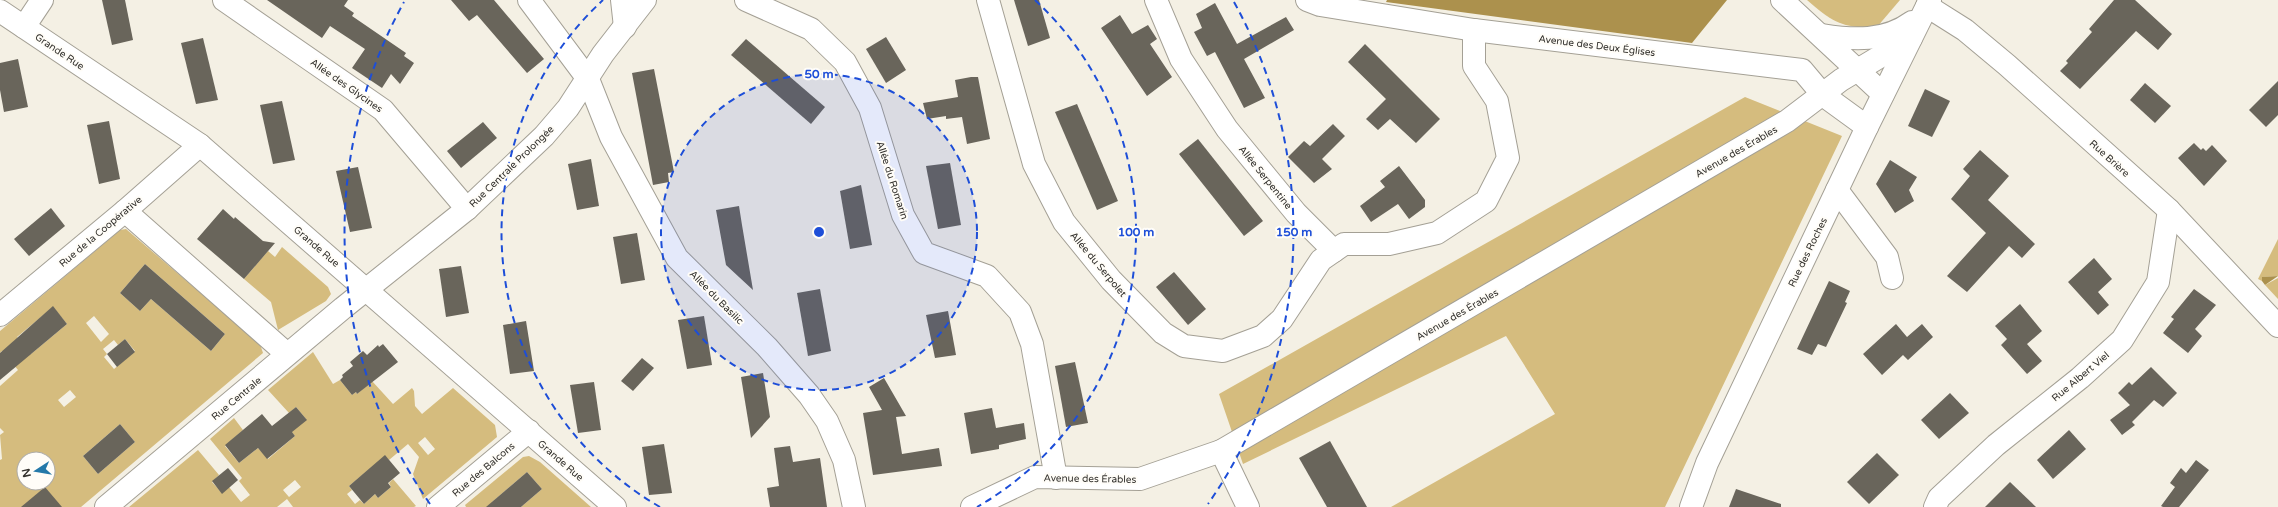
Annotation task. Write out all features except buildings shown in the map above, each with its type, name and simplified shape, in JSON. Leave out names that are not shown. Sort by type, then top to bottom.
[{"type":"street","points":[[24,27],[42,0]]},
{"type":"street","name":"Allée des Glycines","points":[[224,0],[383,110],[467,209]]},
{"type":"street","name":"Allée du Basilic","points":[[529,0],[588,78],[611,137],[677,258],[767,347],[809,395],[827,421],[844,460],[854,507]]},
{"type":"street","points":[[622,0],[625,27]]},
{"type":"street","name":"Rue Centrale Prolongée","points":[[366,288],[467,209],[544,136],[568,108],[603,54],[645,0]]},
{"type":"street","name":"Allée du Romarin","points":[[746,0],[811,30],[845,62],[870,108],[903,215],[924,253],[987,276],[1020,312],[1032,344],[1056,478]]},
{"type":"street","name":"Allée du Serpolet","points":[[988,0],[1034,164],[1064,222],[1111,280],[1163,333],[1184,346],[1223,351],[1263,336],[1282,319],[1321,260],[1334,251]]},
{"type":"street","name":"Allée Serpentine","points":[[1156,0],[1181,58],[1227,129],[1296,213],[1334,251]]},
{"type":"street","name":"Avenue des Deux Églises","points":[[1307,0],[1320,5],[1474,30],[1802,70],[1823,95],[1867,127]]},
{"type":"street","points":[[1782,0],[1822,35],[1883,94]]},
{"type":"street","points":[[1822,35],[1863,39],[1889,34],[1902,29],[1927,6]]},
{"type":"street","name":"Rue des Roches","points":[[1691,507],[1707,463],[1867,127],[1927,6]]},
{"type":"street","name":"Rue Brière","points":[[1927,6],[1965,30],[2007,65],[2169,210],[2278,326]]},
{"type":"street","name":"Grande Rue","points":[[0,11],[200,144],[615,507]]},
{"type":"street","points":[[1334,251],[1344,244],[1389,244],[1437,233],[1486,201],[1508,158],[1497,101],[1474,66],[1474,30]]},
{"type":"street","name":"Avenue des Érables","points":[[972,507],[1035,477],[1140,479],[1221,451],[1787,121],[1841,80],[1911,38]]},
{"type":"street","name":"Rue de la Coopérative","points":[[0,315],[125,211],[200,144]]},
{"type":"street","points":[[1837,190],[1887,257],[1892,278]]},
{"type":"street","name":"Rue Albert Viel","points":[[1934,507],[1939,498],[1996,446],[2080,378],[2122,340],[2158,282],[2169,210]]},
{"type":"street","points":[[125,211],[287,354]]},
{"type":"street","name":"Rue Centrale","points":[[106,507],[366,288]]},
{"type":"street","name":"Rue des Balcons","points":[[438,507],[529,431]]},
{"type":"street","points":[[1221,451],[1248,507]]},
{"type":"shaded area","points":[[1387,0],[1727,0],[1692,43],[1386,2]]},
{"type":"shaded area","points":[[1807,0],[1900,0],[1877,27],[1855,27],[1831,19]]},
{"type":"shaded area","points":[[1745,97],[1842,136],[1665,507],[1391,507],[1555,414],[1506,336],[1243,464],[1219,394]]},
{"type":"shaded area","points":[[126,229],[260,344],[263,353],[81,507],[0,507],[0,460],[2,459],[0,435],[4,432],[0,428],[0,386],[18,370],[2,351],[0,353],[0,331],[120,230]],"holes":[[[145,264],[225,334],[211,351],[151,299],[140,311],[120,293]],[[53,307],[67,324],[31,354],[17,337]],[[94,316],[109,334],[101,342],[86,323]],[[125,339],[135,351],[114,369],[104,357],[107,354],[103,349],[114,340],[118,345]],[[70,390],[76,397],[64,407],[58,400]],[[120,424],[135,442],[98,474],[83,456]]]},
{"type":"shaded area","points":[[2278,239],[2278,276],[2263,277],[2262,281],[2258,279]]},
{"type":"shaded area","points":[[282,247],[328,287],[331,294],[326,301],[278,330],[271,302],[244,279],[268,251],[275,257]]},
{"type":"shaded area","points":[[2278,276],[2265,285],[2262,281],[2262,277]]},
{"type":"shaded area","points":[[2278,278],[2278,299],[2265,285]]},
{"type":"shaded area","points":[[313,352],[333,384],[340,380],[352,395],[356,392],[357,394],[372,381],[393,404],[412,388],[414,391],[415,406],[422,414],[453,388],[495,425],[497,437],[423,499],[413,474],[419,457],[408,444],[389,460],[385,456],[349,486],[352,490],[347,494],[355,504],[360,500],[364,504],[375,494],[378,498],[391,487],[389,483],[393,479],[416,506],[414,507],[293,507],[287,499],[277,507],[129,507],[198,450],[219,475],[212,482],[222,493],[229,487],[241,502],[250,495],[239,481],[242,478],[210,439],[234,418],[243,430],[225,446],[239,463],[258,448],[268,459],[295,436],[291,431],[306,419],[296,407],[289,413],[268,390]],"holes":[[[425,437],[435,449],[428,455],[418,443]],[[295,480],[301,487],[289,497],[283,490]]]},
{"type":"shaded area","points":[[529,456],[540,462],[591,507],[521,507],[542,489],[527,472],[492,502],[496,507],[466,507],[465,505],[523,457]]}]
